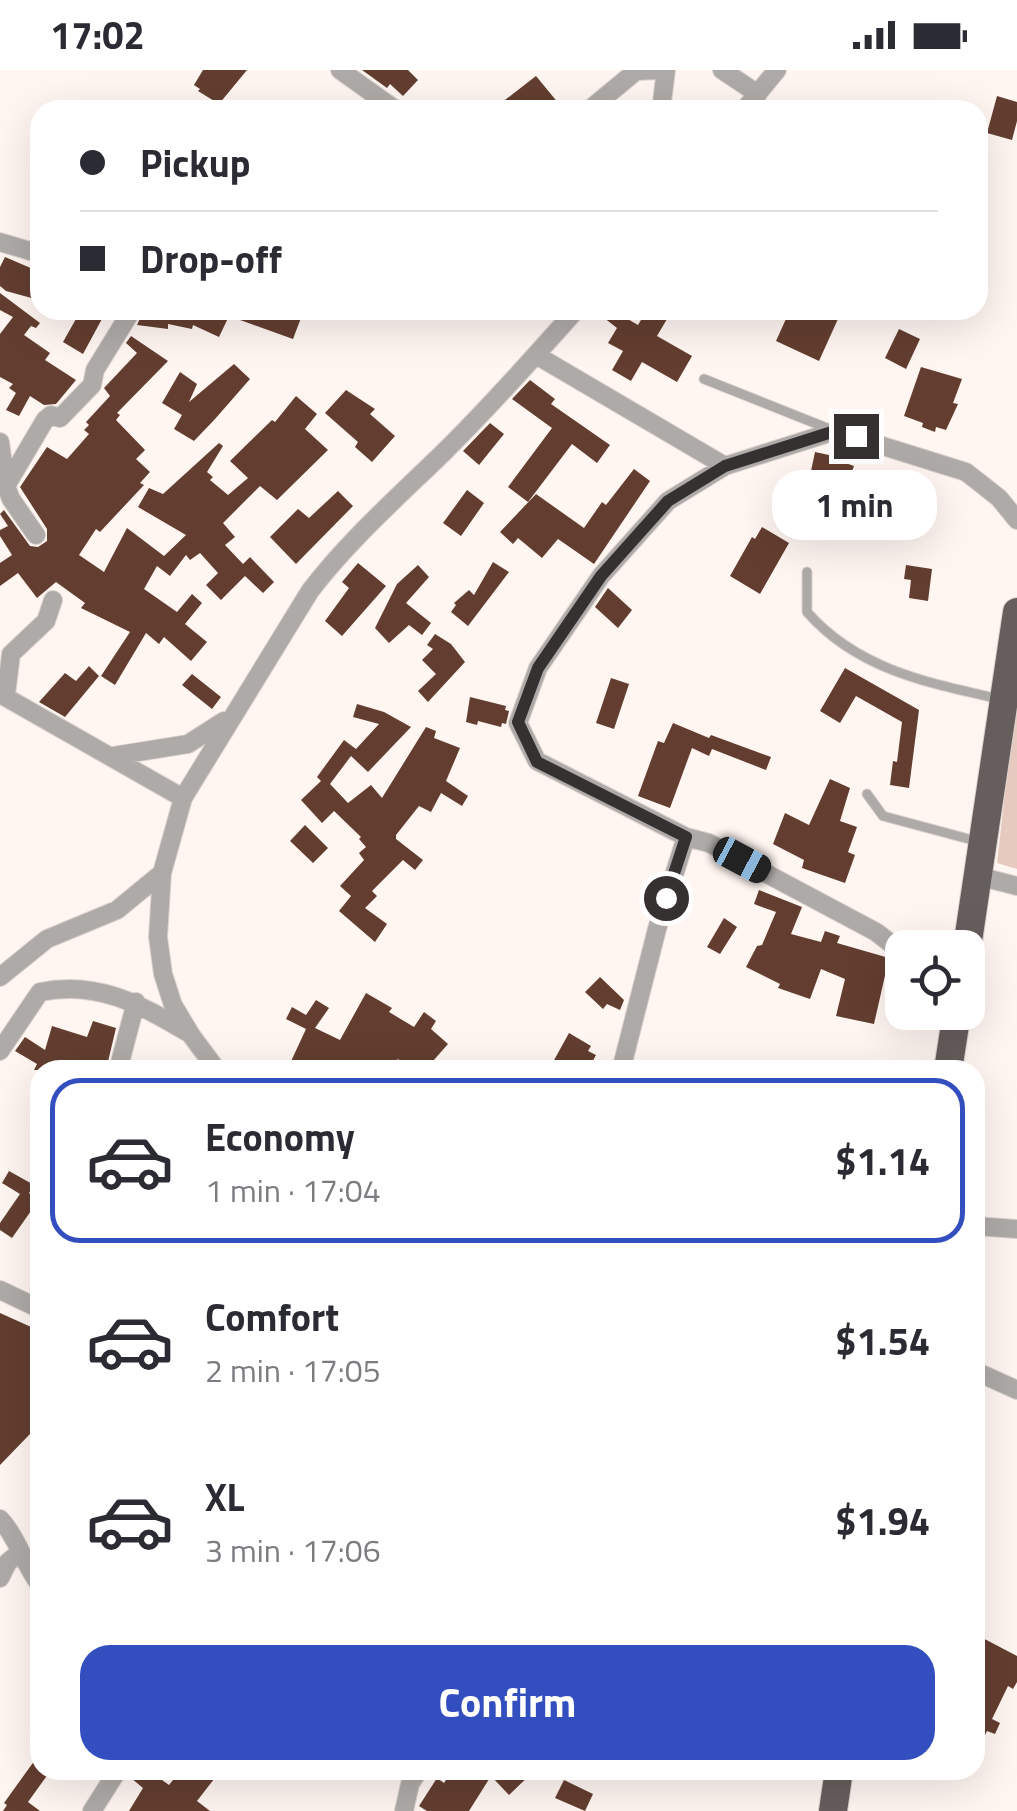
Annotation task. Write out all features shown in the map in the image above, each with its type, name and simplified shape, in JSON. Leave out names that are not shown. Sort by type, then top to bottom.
[{"type":"highway","points":[[970,930],[1009,690],[1017,612]]},
{"type":"highway","points":[[950,1060],[954,1030]]},
{"type":"highway","points":[[833,1811],[838,1780]]},
{"type":"street","points":[[340,70],[382,100]]},
{"type":"street","points":[[601,100],[636,70],[662,70],[661,100]]},
{"type":"street","points":[[722,70],[758,94]]},
{"type":"street","points":[[753,100],[777,70]]},
{"type":"street","points":[[0,242],[30,251]]},
{"type":"street","points":[[6,486],[45,420],[52,415],[60,418],[92,385],[94,370],[126,320]]},
{"type":"street","points":[[209,1060],[174,1004],[158,937],[162,873],[183,798],[328,567],[567,320]]},
{"type":"street","points":[[536,355],[725,466]]},
{"type":"street","points":[[885,939],[709,843],[686,837],[537,762],[518,722],[538,668],[601,576],[668,501],[725,466],[835,431],[966,472],[999,498],[1017,520]]},
{"type":"street","points":[[0,442],[11,500],[36,535]]},
{"type":"street","points":[[53,600],[46,621],[4,659],[3,694],[183,798]]},
{"type":"street","points":[[113,756],[188,744],[239,709]]},
{"type":"street","points":[[624,1060],[657,929],[686,837]]},
{"type":"street","points":[[0,977],[47,939],[117,910],[162,873]]},
{"type":"street","points":[[978,876],[1017,886]]},
{"type":"street","points":[[0,1051],[40,992],[66,986],[100,990],[136,1002],[190,1035]]},
{"type":"street","points":[[121,1060],[136,1002]]},
{"type":"street","points":[[985,1227],[1017,1229]]},
{"type":"street","points":[[0,1290],[30,1305]]},
{"type":"street","points":[[985,1376],[1017,1390]]},
{"type":"street","points":[[0,1519],[10,1529],[30,1570]]},
{"type":"street","points":[[0,1578],[8,1562],[19,1553]]},
{"type":"street","points":[[92,1811],[112,1780]]},
{"type":"street","points":[[404,1811],[413,1780]]},
{"type":"lane","points":[[704,379],[835,431]]},
{"type":"lane","points":[[807,572],[807,612],[864,660],[890,670],[1009,690]]},
{"type":"lane","points":[[867,794],[883,816],[982,842]]},
{"type":"shaded area","points":[[1017,696],[1017,869],[997,863]]},
{"type":"building","points":[[203,70],[247,70],[222,100],[213,100],[194,85]]},
{"type":"building","points":[[362,70],[408,70],[418,80],[403,96],[390,84],[387,88]]},
{"type":"building","points":[[536,76],[556,100],[505,100]]},
{"type":"building","points":[[997,96],[1017,102],[1012,140],[988,133]]},
{"type":"building","points":[[5,257],[30,268],[30,298],[0,286],[0,267]]},
{"type":"building","points":[[0,293],[30,316],[30,320],[40,323],[24,335],[50,353],[45,360],[76,380],[56,404],[44,405],[30,396],[19,416],[6,410],[16,393],[9,388],[13,384],[0,377],[0,334],[13,317],[0,310]]},
{"type":"building","points":[[75,320],[101,320],[83,354],[63,342]]},
{"type":"building","points":[[139,320],[227,320],[219,337],[193,325],[192,329],[168,324],[168,329],[137,325]]},
{"type":"building","points":[[240,320],[300,320],[293,339]]},
{"type":"building","points":[[607,320],[629,320],[638,325],[641,320],[666,320],[657,336],[692,356],[677,382],[642,362],[631,381],[612,370],[623,351],[608,343],[617,328]]},
{"type":"building","points":[[785,320],[837,320],[819,361],[776,341]]},
{"type":"building","points":[[899,329],[920,339],[906,369],[885,358]]},
{"type":"building","points":[[131,336],[168,361],[117,413],[120,415],[116,420],[145,450],[136,459],[150,472],[140,483],[144,485],[100,532],[96,529],[79,555],[104,572],[127,528],[164,556],[186,535],[138,507],[149,488],[163,494],[219,443],[223,446],[207,472],[213,477],[210,480],[228,495],[248,478],[230,461],[272,420],[275,422],[296,396],[317,414],[305,429],[328,450],[277,500],[260,486],[223,523],[235,537],[225,545],[243,564],[250,557],[274,582],[263,593],[245,576],[221,600],[206,585],[218,573],[200,553],[190,560],[186,555],[170,576],[157,566],[144,589],[177,612],[192,594],[202,603],[185,624],[207,642],[191,661],[164,637],[159,644],[146,633],[115,685],[101,676],[130,632],[81,608],[85,603],[56,582],[37,598],[18,573],[0,586],[0,563],[12,555],[0,536],[0,530],[8,526],[0,514],[4,510],[30,546],[38,547],[47,541],[47,529],[20,487],[47,447],[67,459],[89,434],[84,430],[89,425],[86,422],[110,396],[104,388],[137,353],[126,343]]},
{"type":"building","points":[[234,364],[250,379],[215,419],[194,441],[174,429],[182,415],[162,403],[180,372],[197,384],[189,402]]},
{"type":"building","points":[[921,367],[962,379],[953,403],[958,404],[946,430],[936,427],[935,432],[904,416]]},
{"type":"building","points":[[530,380],[555,399],[551,404],[610,445],[597,463],[572,444],[528,502],[508,487],[552,428],[512,399]]},
{"type":"building","points":[[346,390],[375,409],[370,414],[395,436],[372,462],[355,447],[358,442],[325,413]]},
{"type":"building","points":[[490,423],[504,434],[479,465],[463,451]]},
{"type":"building","points":[[815,452],[838,457],[837,460],[854,466],[849,479],[811,471]]},
{"type":"building","points":[[634,469],[650,481],[594,564],[558,539],[542,558],[518,538],[513,544],[500,532],[536,494],[584,528],[602,502],[606,505]]},
{"type":"building","points":[[467,490],[484,503],[461,536],[443,523]]},
{"type":"building","points":[[338,491],[353,506],[296,564],[270,537],[298,509],[309,518]]},
{"type":"building","points":[[814,508],[827,510],[839,522],[852,514],[865,515],[871,530],[857,540],[840,524],[825,535],[816,536],[798,524],[800,513]]},
{"type":"building","points":[[762,527],[789,543],[760,594],[730,576]]},
{"type":"building","points":[[493,562],[509,572],[468,626],[451,612],[454,603],[469,590],[474,595]]},
{"type":"building","points":[[358,563],[386,586],[342,636],[325,621],[349,588],[342,582]]},
{"type":"building","points":[[418,565],[429,577],[406,603],[431,623],[422,635],[409,625],[389,643],[375,628],[397,584]]},
{"type":"building","points":[[906,565],[932,569],[928,601],[909,598],[911,580],[904,579]]},
{"type":"building","points":[[608,588],[632,610],[618,628],[595,607]]},
{"type":"building","points":[[435,634],[451,644],[465,662],[428,702],[418,691],[436,674],[422,660],[433,649],[427,645]]},
{"type":"building","points":[[89,666],[99,676],[65,717],[39,702],[65,673],[76,681]]},
{"type":"building","points":[[845,668],[919,710],[909,788],[890,785],[902,722],[856,696],[840,723],[820,711]]},
{"type":"building","points":[[192,674],[221,697],[212,709],[182,685]]},
{"type":"building","points":[[611,678],[629,684],[614,729],[596,723]]},
{"type":"building","points":[[470,697],[506,706],[506,724],[501,727],[466,722]]},
{"type":"building","points":[[357,704],[384,712],[411,727],[368,772],[351,756],[330,784],[348,803],[371,785],[382,798],[426,727],[436,731],[434,738],[460,748],[446,781],[468,796],[462,806],[441,793],[431,812],[419,806],[396,835],[423,860],[415,870],[403,860],[372,891],[377,896],[365,908],[387,924],[375,942],[339,911],[351,896],[340,886],[364,860],[359,853],[366,847],[361,837],[334,811],[322,823],[301,800],[321,781],[317,777],[344,740],[356,749],[379,724],[353,717]]},
{"type":"building","points":[[673,723],[771,757],[766,770],[712,749],[709,756],[692,748],[670,808],[638,796],[658,741],[664,743]]},
{"type":"building","points":[[830,779],[850,788],[840,821],[857,827],[848,852],[855,855],[845,883],[802,868],[804,860],[773,844],[785,813],[809,825]]},
{"type":"building","points":[[305,825],[328,848],[313,863],[290,841]]},
{"type":"building","points":[[759,890],[802,907],[791,934],[821,942],[825,931],[840,936],[837,943],[885,957],[885,976],[874,1024],[836,1016],[845,979],[821,969],[810,999],[778,988],[780,984],[746,967],[757,946],[762,945],[776,912],[754,904]]},
{"type":"building","points":[[724,918],[737,927],[720,954],[707,947]]},
{"type":"building","points":[[600,977],[624,1000],[620,1010],[607,1004],[603,1009],[585,992]]},
{"type":"building","points":[[366,993],[414,1027],[424,1012],[436,1021],[431,1029],[448,1044],[434,1060],[292,1060],[306,1029],[286,1019],[292,1007],[306,1015],[316,1000],[329,1008],[315,1028],[340,1040]]},
{"type":"building","points":[[93,1021],[116,1028],[108,1060],[30,1060],[15,1051],[25,1037],[45,1050],[52,1026],[87,1037]]},
{"type":"building","points":[[569,1033],[591,1046],[588,1051],[596,1055],[593,1060],[554,1060]]},
{"type":"building","points":[[9,1171],[30,1183],[30,1212],[12,1238],[0,1230],[0,1223],[20,1194],[2,1183]]},
{"type":"building","points":[[0,1313],[30,1326],[30,1434],[0,1465]]},
{"type":"building","points":[[985,1639],[1017,1656],[1017,1682],[1013,1689],[1008,1686],[992,1719],[1000,1723],[995,1734],[987,1731],[985,1735]]},
{"type":"building","points":[[30,1767],[30,1780],[44,1780],[28,1802],[40,1811],[3,1811],[7,1805],[4,1803]]},
{"type":"building","points":[[133,1780],[162,1780],[169,1785],[173,1780],[213,1780],[197,1801],[210,1811],[129,1811],[143,1788]]},
{"type":"building","points":[[436,1780],[444,1783],[488,1780],[469,1811],[427,1811],[419,1806]]},
{"type":"building","points":[[495,1780],[525,1780],[509,1795]]},
{"type":"building","points":[[564,1780],[593,1794],[585,1811],[555,1798]]},
{"type":"route","points":[[666,898],[686,837],[537,762],[518,722],[538,668],[601,576],[668,501],[725,466],[835,431],[856,436]]}]
